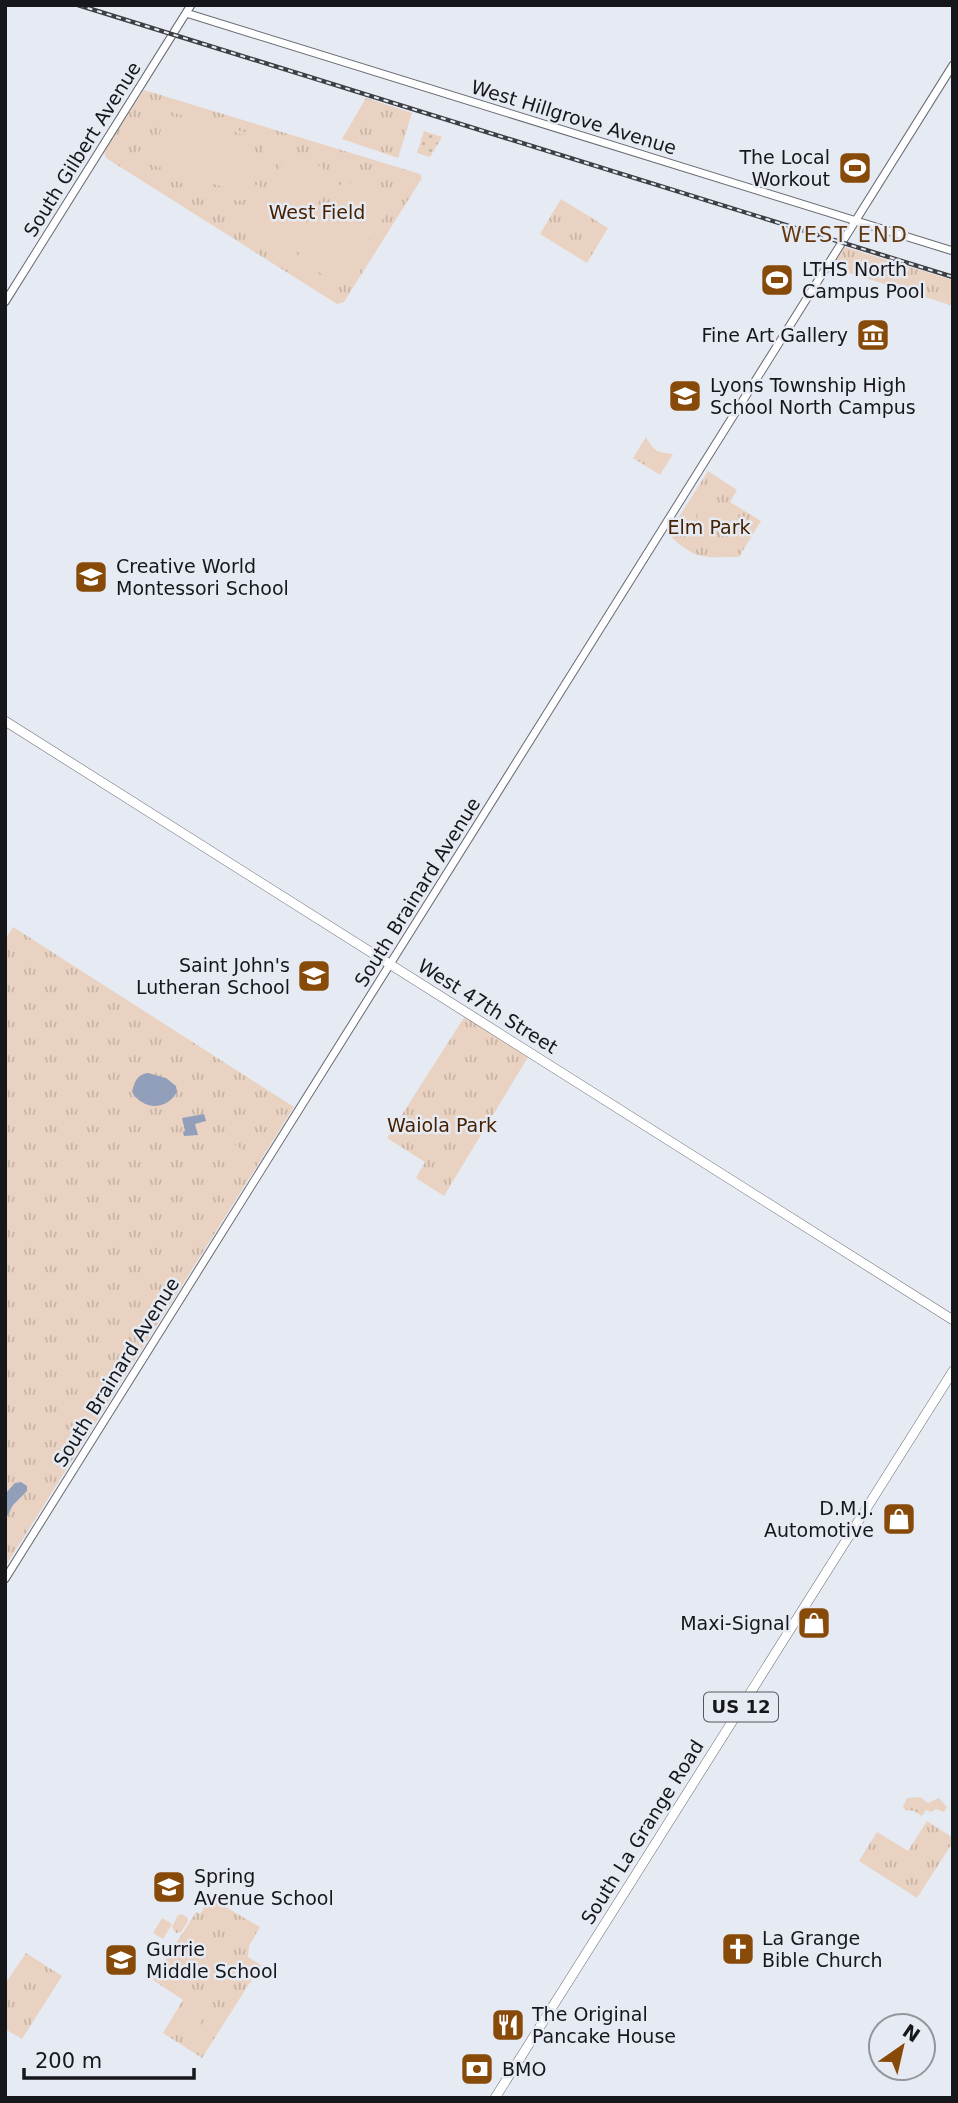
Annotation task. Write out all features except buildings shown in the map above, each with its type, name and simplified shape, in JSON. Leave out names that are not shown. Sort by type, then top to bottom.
[{"type":"main road","name":"West 47th Street","points":[[5,721],[953,1320]]},
{"type":"main road","name":"South La Grange Road","points":[[495,2098],[953,1371]]},
{"type":"street","name":"West Hillgrove Avenue","points":[[188,9],[953,251]]},
{"type":"street","name":"South Gilbert Avenue","points":[[5,302],[188,9]]},
{"type":"street","name":"South Brainard Avenue","points":[[5,1579],[953,65]]},
{"type":"green space","name":"West Field","points":[[144,90],[420,174],[422,178],[344,302],[337,304],[106,158],[104,151]]},
{"type":"green space","points":[[366,98],[412,113],[398,158],[342,139]]},
{"type":"green space","points":[[162,108],[174,109],[261,138],[266,144],[268,154],[259,186],[249,199],[237,201],[147,172],[137,154],[136,145],[141,127],[153,113]],"holes":[[[168,111],[258,139],[264,152],[263,167],[251,194],[236,198],[151,172],[140,156],[139,139],[142,130],[154,116]]]},
{"type":"green space","points":[[166,114],[254,142],[239,192],[150,164]]},
{"type":"green space","points":[[424,131],[442,137],[430,157],[417,153]]},
{"type":"green space","points":[[291,148],[335,176],[286,254],[242,226]]},
{"type":"green space","points":[[344,179],[390,207],[341,286],[296,258]]},
{"type":"green space","points":[[561,199],[608,228],[587,263],[540,234]]},
{"type":"green space","points":[[841,246],[953,280],[953,306],[828,266]]},
{"type":"green space","points":[[646,437],[656,450],[673,454],[660,475],[633,458]]},
{"type":"green space","name":"Elm Park","points":[[708,471],[737,490],[730,502],[761,521],[739,557],[700,556],[686,549],[668,534]]},
{"type":"green space","points":[[702,509],[708,509],[713,517],[711,523],[702,525],[697,520],[697,514]]},
{"type":"green space","points":[[13,927],[294,1107],[5,1567],[5,940]]},
{"type":"green space","name":"Waiola Park","points":[[465,1016],[528,1057],[444,1196],[416,1178],[425,1162],[387,1138]]},
{"type":"green space","points":[[233,1144],[241,1149],[230,1166],[222,1161]]},
{"type":"green space","points":[[244,1151],[252,1156],[241,1173],[233,1168]]},
{"type":"green space","points":[[217,1170],[225,1175],[214,1192],[206,1187]]},
{"type":"green space","points":[[228,1177],[235,1182],[225,1199],[217,1194]]},
{"type":"green space","points":[[920,1797],[928,1803],[939,1798],[947,1807],[944,1812],[926,1810],[922,1816],[905,1810],[903,1806],[907,1798]]},
{"type":"green space","points":[[927,1821],[953,1838],[953,1842],[917,1898],[859,1861],[877,1832],[908,1851]]},
{"type":"green space","points":[[210,1898],[260,1927],[249,1946],[248,1957],[261,1965],[202,2058],[163,2033],[183,2000],[153,1980],[196,1912],[200,1914]]},
{"type":"green space","points":[[182,1914],[188,1921],[181,1932],[176,1933],[172,1927],[178,1915]]},
{"type":"green space","points":[[162,1918],[172,1924],[163,1939],[153,1933]]},
{"type":"green space","points":[[26,1953],[62,1976],[22,2039],[5,2029],[5,1984]]},
{"type":"green space","points":[[177,1954],[184,1954],[193,1965],[192,1976],[184,1984],[164,1975],[163,1971]]},
{"type":"green space","points":[[185,2008],[193,2013],[182,2030],[174,2025]]},
{"type":"green space","points":[[195,2014],[202,2019],[191,2036],[184,2031]]},
{"type":"green space","points":[[204,2020],[212,2025],[201,2042],[194,2037]]},
{"type":"water","points":[[148,1073],[166,1078],[176,1086],[177,1092],[167,1103],[148,1105],[132,1092],[139,1077]]},
{"type":"water","points":[[204,1114],[206,1121],[195,1124],[198,1135],[184,1136],[182,1118]]},
{"type":"water","points":[[21,1482],[27,1486],[27,1491],[13,1505],[5,1520],[5,1494],[15,1483]]},
{"type":"railway","points":[[78,5],[953,277]]},
{"type":"place","name":"The Local Workout","points":[[855,168]]},
{"type":"place","name":"LTHS North Campus Pool","points":[[777,280]]},
{"type":"place","name":"Fine Art Gallery","points":[[873,335]]},
{"type":"place","name":"Lyons Township High School North Campus","points":[[685,396]]},
{"type":"place","name":"Creative World Montessori School","points":[[91,577]]},
{"type":"place","name":"Saint John's Lutheran School","points":[[314,976]]},
{"type":"place","name":"D.M.J. Automotive","points":[[899,1519]]},
{"type":"place","name":"Maxi-Signal","points":[[814,1623]]},
{"type":"place","name":"Spring Avenue School","points":[[169,1887]]},
{"type":"place","name":"La Grange Bible Church","points":[[738,1949]]},
{"type":"place","name":"Gurrie Middle School","points":[[121,1960]]},
{"type":"place","name":"The Original Pancake House","points":[[508,2025]]},
{"type":"place","name":"BMO","points":[[477,2069]]},
{"type":"district","name":"WEST END","points":[[845,235]]}]
